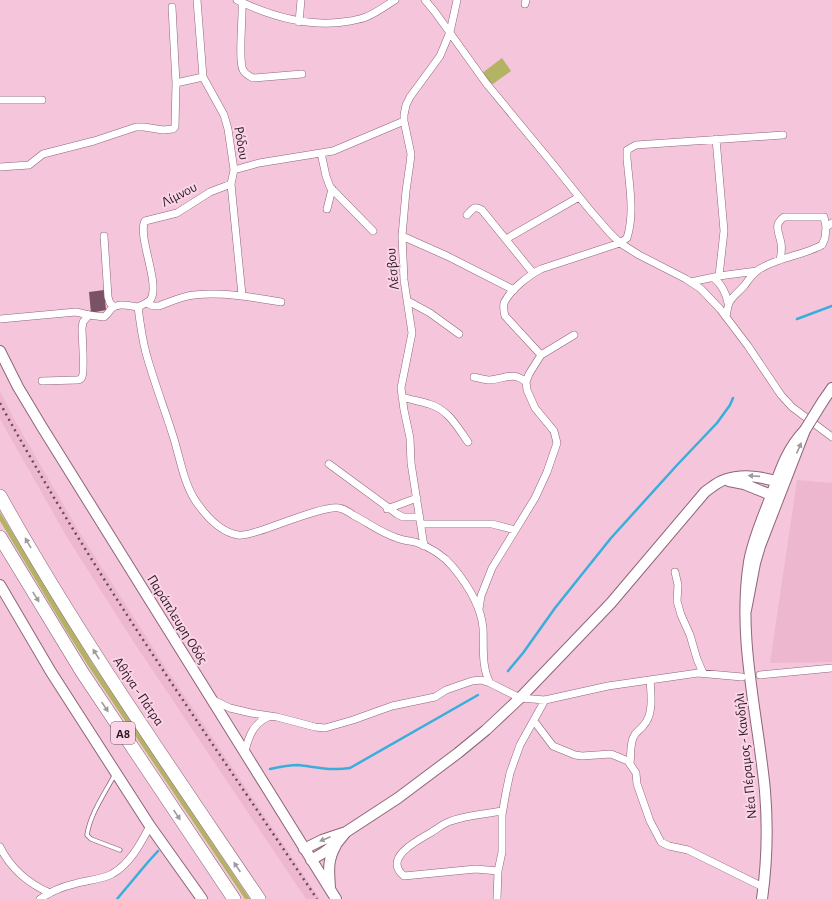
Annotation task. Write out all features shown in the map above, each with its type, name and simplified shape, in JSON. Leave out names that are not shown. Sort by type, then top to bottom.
[{"type":"highway","name":"Αθήνα - Πάτρα","points":[[0,496],[37,560],[99,660],[259,899]]},
{"type":"highway","name":"Α8","points":[[0,537],[82,672],[234,899]]},
{"type":"street","name":"Ρόδου","points":[[197,0],[203,77],[224,115],[228,129],[234,170],[231,184],[242,295]]},
{"type":"street","points":[[299,22],[301,0]]},
{"type":"street","points":[[302,74],[253,78],[248,76],[243,70],[241,60],[239,1],[255,9],[299,22],[333,24],[364,18],[377,12],[395,0]]},
{"type":"street","points":[[425,0],[486,83],[579,197],[620,242],[647,260],[691,282],[705,294],[726,317],[748,346],[781,395],[792,407],[832,437]]},
{"type":"street","name":"Λέσβου","points":[[424,546],[411,462],[410,438],[401,388],[402,378],[407,365],[412,333],[404,280],[402,236],[411,154],[404,121],[406,105],[440,56],[450,32],[456,0]]},
{"type":"street","points":[[0,167],[29,165],[43,154],[94,141],[136,127],[144,126],[163,130],[172,129],[175,127],[176,83],[172,7]]},
{"type":"street","points":[[176,83],[203,77]]},
{"type":"street","points":[[0,100],[42,100]]},
{"type":"street","points":[[234,170],[258,163],[333,151],[404,121]]},
{"type":"street","points":[[541,355],[505,316],[503,310],[504,304],[514,290],[533,273],[620,242],[627,238],[630,222],[627,150],[636,145],[782,135]]},
{"type":"street","points":[[716,139],[724,231],[716,277],[722,287],[728,303]]},
{"type":"street","points":[[321,153],[326,176],[332,189],[373,231]]},
{"type":"street","name":"Λίμνου","points":[[147,303],[153,292],[149,260],[142,229],[145,222],[177,212],[210,192],[231,184]]},
{"type":"street","points":[[327,209],[332,189]]},
{"type":"street","points":[[506,239],[579,197]]},
{"type":"street","points":[[467,215],[477,207],[482,210],[533,273]]},
{"type":"street","points":[[691,282],[757,271],[780,260],[804,253],[822,245],[829,225],[824,217],[784,217],[779,221],[777,228],[781,245],[780,260]]},
{"type":"street","points":[[104,236],[108,297],[110,303],[114,307]]},
{"type":"street","points":[[402,236],[448,256],[514,290]]},
{"type":"street","points":[[726,317],[728,303],[731,298],[757,271]]},
{"type":"street","points":[[0,319],[76,312],[89,316],[104,317],[114,307],[120,305],[138,308],[147,303],[154,306],[159,306],[193,295],[242,295],[281,302]]},
{"type":"street","points":[[408,301],[430,313],[459,334]]},
{"type":"street","points":[[138,308],[146,352],[188,485],[195,500],[217,525],[229,533],[248,535],[317,511],[338,508],[387,534],[398,539],[414,542],[438,554],[454,568],[462,578],[472,595],[479,612],[483,626],[485,674],[490,683]]},
{"type":"street","points":[[42,381],[77,380],[83,377],[82,328],[83,322],[89,316]]},
{"type":"street","points":[[526,382],[529,374],[541,355],[574,335]]},
{"type":"street","name":"Παράπλευρη Οδός","points":[[0,351],[18,387],[42,427],[336,899]]},
{"type":"street","points":[[474,377],[489,380],[510,376],[521,377],[526,382],[535,408],[554,431],[557,443],[541,484],[529,508],[492,568],[479,604],[479,612]]},
{"type":"street","name":"Νέα Πέραμος - Κανδήλι","points":[[762,899],[767,825],[765,791],[749,665],[746,610],[747,580],[750,556],[753,544],[805,430],[832,388]]},
{"type":"street","points":[[402,397],[431,404],[442,411],[453,421],[468,442]]},
{"type":"street","points":[[328,464],[387,509],[403,517],[420,521],[492,524],[515,530]]},
{"type":"street","points":[[304,849],[322,840],[346,832],[398,798],[486,730],[520,698],[611,604],[705,492],[723,480],[751,476],[759,476],[780,483]]},
{"type":"street","points":[[723,480],[744,484],[775,496]]},
{"type":"street","points":[[387,509],[417,498]]},
{"type":"street","points":[[675,572],[678,585],[677,600],[680,615],[690,635],[703,673]]},
{"type":"street","points":[[0,585],[51,672],[150,826],[202,899]]},
{"type":"street","points":[[760,676],[832,668]]},
{"type":"street","points":[[213,700],[230,708],[288,720],[315,728],[324,728],[353,720],[392,706],[435,697],[462,684],[472,681],[481,680],[490,683],[520,698],[545,700],[608,686],[703,673],[742,677]]},
{"type":"street","points":[[630,764],[632,740],[637,731],[644,726],[651,708],[652,701],[650,680]]},
{"type":"street","points":[[497,899],[498,871],[502,852],[502,811],[510,773],[520,746],[545,700]]},
{"type":"street","points":[[244,751],[255,726],[260,721],[270,716]]},
{"type":"street","points":[[534,721],[553,746],[575,755],[582,756],[612,754],[623,758],[630,764],[636,773],[650,821],[660,842],[669,846],[688,850],[763,887]]},
{"type":"street","points":[[498,871],[476,869],[404,876],[399,872],[397,863],[400,856],[410,844],[450,821],[502,811]]},
{"type":"street","points":[[40,899],[74,883],[100,879],[117,870],[135,852],[150,826]]},
{"type":"street","points":[[330,890],[330,857],[338,842],[346,832]]},
{"type":"street","points":[[311,860],[324,853],[338,842]]},
{"type":"street","points":[[0,847],[6,858],[25,879],[35,886],[50,893]]},
{"type":"lane","points":[[116,773],[97,807],[87,835],[91,839],[120,850]]},
{"type":"shaded area","points":[[502,58],[511,71],[490,86],[481,74]]},
{"type":"shaded area","points":[[0,391],[15,421],[78,530],[164,665],[320,899],[306,899],[133,641],[68,539],[0,419]]},
{"type":"shaded area","points":[[797,480],[832,483],[832,662],[770,663]]},
{"type":"shaded area","points":[[0,512],[93,664],[250,899],[245,899],[89,667],[0,521]]},
{"type":"building","points":[[104,290],[106,310],[91,313],[89,292]]},
{"type":"waterway","points":[[797,319],[832,306]]},
{"type":"waterway","points":[[508,671],[523,653],[555,608],[611,538],[717,423],[730,405],[733,398]]},
{"type":"waterway","points":[[270,769],[298,765],[330,769],[350,768],[478,695]]},
{"type":"waterway","points":[[117,899],[158,851]]},
{"type":"railway","points":[[0,403],[74,531],[113,593],[317,899]]}]
